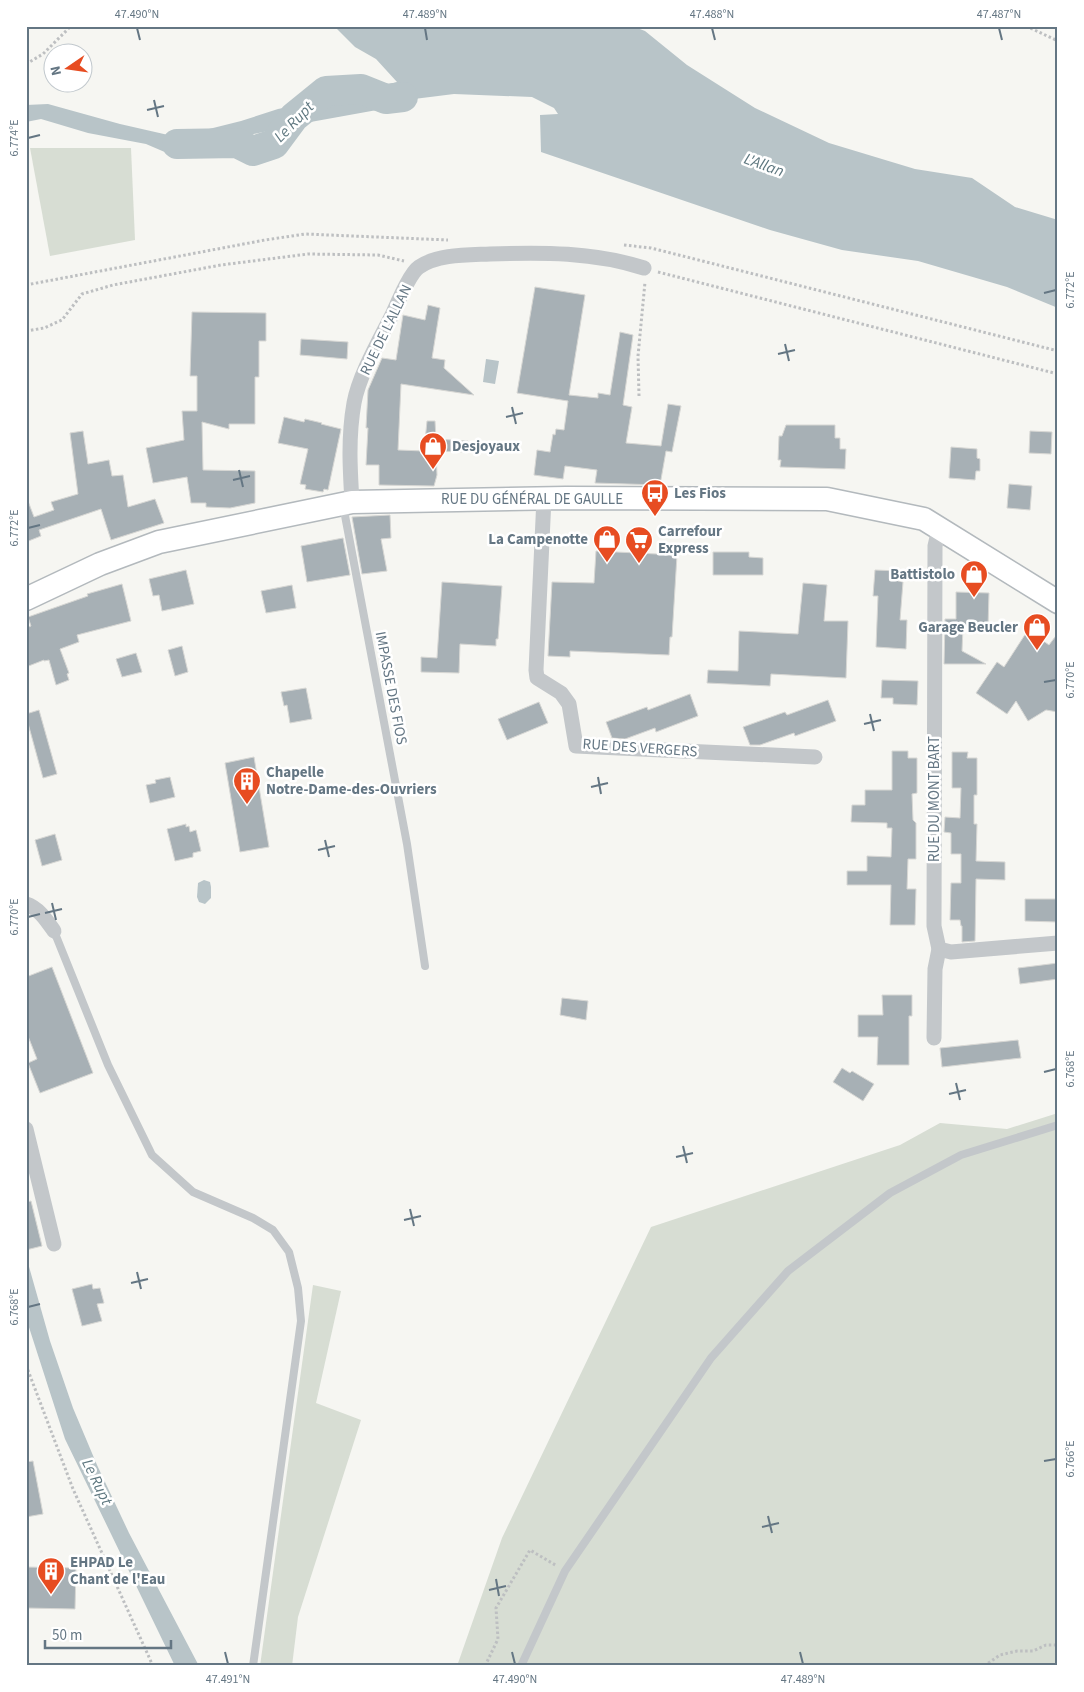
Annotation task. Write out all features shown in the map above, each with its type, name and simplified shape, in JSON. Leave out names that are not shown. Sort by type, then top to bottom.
[{"type":"main road","name":"RUE DU GÉNÉRAL DE GAULLE","points":[[26,599],[100,564],[159,542],[347,503],[544,498],[827,499],[924,519],[1058,602]]},
{"type":"street","name":"RUE DE L'ALLAN","points":[[347,503],[354,402],[362,378],[404,288],[418,267],[439,258],[543,252],[616,260],[644,268]]},
{"type":"street","name":"RUE DES VERGERS","points":[[544,498],[537,678],[561,693],[568,704],[576,746],[815,757]]},
{"type":"street","name":"RUE DU MONT BART","points":[[939,529],[935,546],[934,828],[934,926],[939,949]]},
{"type":"street","points":[[26,904],[44,917],[54,931]]},
{"type":"street","points":[[934,1038],[935,968],[939,949],[951,952],[1058,943]]},
{"type":"street","points":[[26,1129],[54,1244]]},
{"type":"lane","name":"IMPASSE DES FIOS","points":[[347,503],[407,844],[425,966]]},
{"type":"lane","points":[[54,931],[108,1065],[152,1155],[193,1192],[253,1218],[273,1230],[290,1252],[298,1288],[301,1322],[253,1666]]},
{"type":"lane","points":[[520,1666],[565,1572],[711,1358],[788,1271],[890,1193],[908,1183],[961,1155],[1058,1125]]},
{"type":"path","points":[[26,64],[43,54],[71,26]]},
{"type":"path","points":[[1026,26],[1058,41]]},
{"type":"path","points":[[26,331],[44,328],[62,320],[82,294],[112,285],[222,265],[308,254],[378,255],[401,260],[418,267]]},
{"type":"path","points":[[639,396],[638,356],[646,287],[644,268],[1058,374]]},
{"type":"path","points":[[26,1364],[72,1490],[152,1666]]},
{"type":"path","points":[[486,1666],[498,1639],[496,1608],[530,1550],[565,1572]]},
{"type":"path","points":[[984,1666],[1000,1655],[1017,1651],[1032,1651],[1046,1645],[1058,1645]]},
{"type":"shaded area","points":[[30,148],[131,148],[135,240],[50,256]]},
{"type":"shaded area","points":[[1058,1113],[1058,1666],[457,1666],[502,1538],[651,1227],[900,1145],[940,1123],[1007,1129]]},
{"type":"shaded area","points":[[313,1285],[341,1291],[316,1403],[361,1420],[298,1617],[292,1666],[260,1666]]},
{"type":"water","name":"L'Allan","points":[[334,26],[632,26],[645,31],[687,65],[755,108],[829,143],[915,169],[972,178],[1015,207],[1058,220],[1058,308],[1007,287],[918,261],[842,250],[770,230],[541,152],[540,115],[558,114],[554,108],[532,97],[454,94],[414,99],[377,110],[221,141],[191,154],[167,153],[146,144],[88,133],[41,119],[26,122],[26,105],[48,104],[120,124],[177,137],[241,121],[278,109],[354,94],[397,82],[376,59],[355,47]]},
{"type":"water","points":[[486,359],[499,361],[495,384],[483,382]]},
{"type":"water","points":[[204,880],[210,882],[211,887],[211,898],[205,904],[199,902],[197,897],[198,883]]},
{"type":"water","points":[[26,1256],[50,1341],[73,1408],[97,1465],[129,1533],[199,1666],[175,1666],[65,1439],[26,1318]]},
{"type":"building","points":[[535,287],[585,295],[569,395],[598,398],[598,393],[610,395],[620,332],[633,335],[623,405],[632,407],[626,443],[661,446],[668,404],[681,406],[672,452],[666,451],[660,485],[595,483],[597,470],[565,466],[563,479],[534,475],[537,450],[550,452],[553,434],[555,435],[556,429],[564,430],[568,401],[517,393]]},
{"type":"building","points":[[428,305],[440,308],[432,358],[445,360],[444,368],[474,395],[401,384],[398,450],[424,451],[427,421],[435,421],[436,439],[468,441],[467,452],[436,451],[437,475],[434,486],[379,485],[379,465],[366,465],[368,390],[382,358],[396,360],[403,315],[425,320]]},
{"type":"building","points":[[192,312],[266,313],[266,341],[259,341],[259,377],[255,377],[255,424],[229,424],[229,429],[202,422],[203,470],[255,471],[255,503],[230,508],[206,507],[206,503],[191,503],[187,477],[153,483],[146,448],[184,440],[182,411],[197,411],[197,376],[190,376]]},
{"type":"building","points":[[301,339],[348,342],[347,359],[300,355]]},
{"type":"building","points":[[284,417],[304,422],[305,419],[341,429],[328,490],[324,489],[323,492],[305,489],[306,485],[300,484],[308,449],[278,443]]},
{"type":"building","points":[[786,425],[835,425],[835,438],[840,438],[840,449],[846,449],[845,469],[780,467],[781,460],[778,460],[779,436],[782,436]]},
{"type":"building","points":[[83,431],[88,464],[109,460],[112,476],[123,475],[128,507],[155,499],[164,523],[111,540],[101,509],[39,530],[41,536],[26,542],[26,501],[28,501],[34,517],[54,510],[51,502],[78,494],[70,433]]},
{"type":"building","points":[[1030,431],[1052,432],[1051,454],[1029,453]]},
{"type":"building","points":[[951,447],[977,449],[977,458],[980,459],[980,471],[976,471],[975,480],[949,478]]},
{"type":"building","points":[[1009,484],[1032,486],[1030,510],[1007,508]]},
{"type":"building","points":[[390,515],[391,538],[381,539],[387,571],[362,574],[352,517]]},
{"type":"building","points":[[343,538],[350,575],[307,582],[301,546]]},
{"type":"building","points":[[596,551],[677,555],[672,637],[670,637],[669,655],[570,651],[570,657],[548,656],[552,582],[594,583]]},
{"type":"building","points":[[713,552],[749,552],[749,557],[763,558],[763,575],[713,575]]},
{"type":"building","points":[[186,570],[194,604],[162,611],[159,595],[153,596],[149,579]]},
{"type":"building","points":[[875,570],[899,571],[898,581],[903,582],[900,620],[907,620],[906,649],[876,647],[878,596],[873,596]]},
{"type":"building","points":[[442,582],[502,586],[496,646],[460,644],[459,673],[421,672],[421,657],[437,658]]},
{"type":"building","points":[[803,583],[827,585],[824,621],[848,621],[846,678],[771,674],[770,686],[707,683],[708,670],[738,671],[739,631],[798,634]]},
{"type":"building","points":[[122,584],[131,621],[77,635],[79,642],[60,649],[69,673],[67,674],[69,680],[56,685],[49,660],[26,667],[26,628],[31,626],[28,617],[88,596],[87,594]]},
{"type":"building","points":[[292,585],[296,608],[266,613],[261,591]]},
{"type":"building","points":[[956,592],[989,593],[988,627],[963,626],[962,651],[986,664],[944,664],[945,619],[956,619]]},
{"type":"building","points":[[1028,630],[1049,645],[1058,633],[1058,712],[1046,710],[1028,721],[1016,701],[1007,714],[976,693],[997,662],[1004,667]]},
{"type":"building","points":[[182,646],[188,672],[175,676],[168,650]]},
{"type":"building","points":[[136,653],[142,672],[122,677],[116,659]]},
{"type":"building","points":[[882,680],[918,681],[917,705],[893,704],[893,698],[881,698]]},
{"type":"building","points":[[306,688],[312,719],[290,723],[287,705],[284,706],[281,692]]},
{"type":"building","points":[[690,694],[698,716],[656,732],[655,728],[625,739],[612,738],[606,722],[647,707],[648,710]]},
{"type":"building","points":[[828,700],[836,721],[795,736],[794,733],[760,745],[750,745],[743,727],[785,712],[787,715]]},
{"type":"building","points":[[539,702],[548,723],[507,740],[498,719]]},
{"type":"building","points":[[39,710],[57,774],[43,778],[26,716],[26,714]]},
{"type":"building","points":[[892,751],[908,751],[908,758],[917,758],[917,793],[912,794],[913,820],[916,823],[916,859],[908,859],[907,889],[916,889],[915,925],[890,925],[891,885],[847,885],[847,871],[867,871],[867,856],[891,857],[892,828],[887,828],[887,823],[851,822],[852,805],[865,805],[865,790],[892,790]]},
{"type":"building","points":[[952,752],[968,752],[967,758],[977,758],[977,795],[974,795],[974,824],[977,824],[976,861],[1005,862],[1005,880],[976,879],[975,941],[962,942],[960,920],[950,920],[951,883],[961,883],[961,854],[951,854],[951,833],[944,832],[945,817],[960,818],[961,788],[952,788]]},
{"type":"building","name":"Chapelle Notre-Dame-des-Ouvriers","points":[[254,757],[269,847],[240,852],[225,763]]},
{"type":"building","points":[[170,777],[175,797],[150,803],[146,785],[156,783],[155,780]]},
{"type":"building","points":[[186,824],[186,827],[189,826],[190,832],[196,830],[201,851],[193,853],[193,857],[175,861],[167,829]]},
{"type":"building","points":[[55,834],[62,860],[42,866],[35,840]]},
{"type":"building","points":[[1025,899],[1057,899],[1057,922],[1025,921]]},
{"type":"building","points":[[1058,963],[1058,979],[1020,984],[1018,968]]},
{"type":"building","points":[[52,967],[93,1073],[40,1093],[28,1063],[37,1059],[26,1031],[26,977]]},
{"type":"building","points":[[882,995],[912,995],[912,1016],[909,1016],[909,1065],[877,1065],[878,1037],[858,1037],[858,1015],[883,1015]]},
{"type":"building","points":[[562,998],[588,1001],[586,1020],[560,1015]]},
{"type":"building","points":[[1018,1040],[1021,1058],[942,1067],[940,1048]]},
{"type":"building","points":[[842,1068],[850,1073],[852,1071],[874,1084],[863,1101],[833,1082]]},
{"type":"building","points":[[31,1201],[42,1246],[26,1250],[26,1202]]},
{"type":"building","points":[[92,1284],[93,1289],[100,1288],[104,1303],[97,1304],[102,1321],[82,1326],[72,1289]]},
{"type":"building","points":[[33,1461],[43,1514],[26,1517],[26,1462]]},
{"type":"building","name":"EHPAD Le Chant de l'Eau","points":[[26,1567],[76,1568],[75,1609],[26,1608]]},
{"type":"waterway","name":"Le Rupt","points":[[177,144],[237,143],[253,151],[274,144],[294,117],[326,91],[361,89],[386,99],[403,97]]},
{"type":"place","name":"Desjoyaux","points":[[433,470]]},
{"type":"place","name":"Les Fios","points":[[655,517]]},
{"type":"place","name":"La Campenotte","points":[[607,563]]},
{"type":"place","name":"Carrefour Express","points":[[639,564]]},
{"type":"place","name":"Battistolo","points":[[974,598]]},
{"type":"place","name":"Garage Beucler","points":[[1037,651]]},
{"type":"place","name":"Chapelle Notre-Dame-des-Ouvriers","points":[[247,805]]},
{"type":"place","name":"EHPAD Le Chant de l'Eau","points":[[51,1595]]}]
